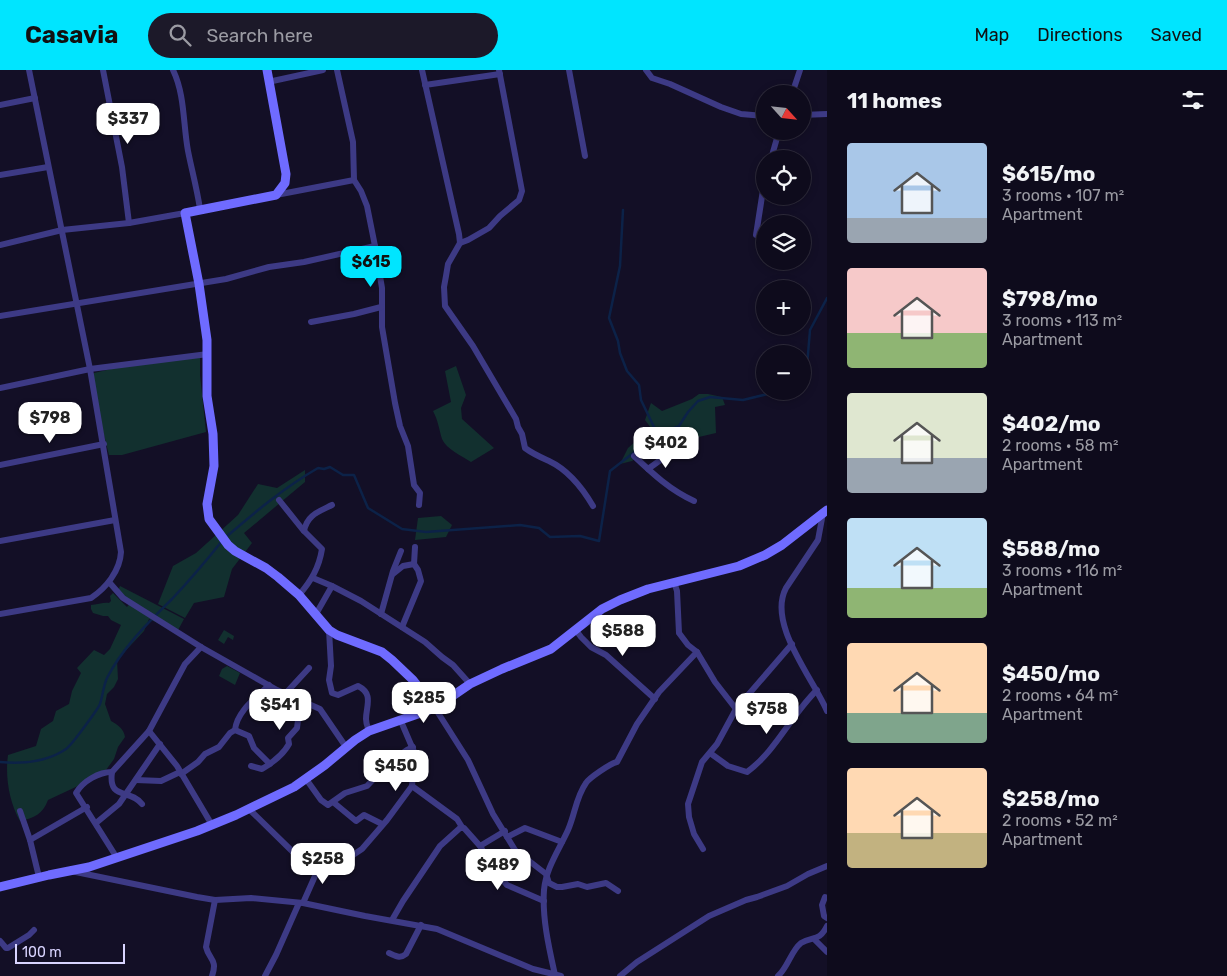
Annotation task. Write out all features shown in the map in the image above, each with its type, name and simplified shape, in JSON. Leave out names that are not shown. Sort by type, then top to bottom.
[{"type":"street","points":[[0,614],[91,598],[102,591],[109,582],[120,560],[121,552],[90,369],[29,70]]},
{"type":"street","points":[[103,70],[122,167],[128,223]]},
{"type":"street","points":[[173,70],[183,106],[188,150],[200,209]]},
{"type":"street","points":[[267,70],[286,174],[285,183],[276,195]]},
{"type":"street","points":[[268,82],[323,70]]},
{"type":"street","points":[[337,70],[353,142],[354,180],[367,206],[375,246],[382,288],[382,327],[400,426],[408,446],[414,486],[420,494],[419,505]]},
{"type":"street","points":[[422,70],[456,216],[460,243],[448,264],[444,287],[444,306],[463,330],[516,420],[525,448],[564,470],[584,491],[593,506]]},
{"type":"street","points":[[569,70],[585,156]]},
{"type":"street","points":[[646,70],[652,78],[721,107],[741,114],[756,115]]},
{"type":"street","points":[[795,85],[800,70]]},
{"type":"street","points":[[425,85],[499,72],[522,191],[519,200],[489,228],[460,243]]},
{"type":"street","points":[[0,105],[35,98]]},
{"type":"street","points":[[811,115],[827,114]]},
{"type":"street","points":[[0,175],[48,167]]},
{"type":"street","points":[[0,245],[62,230],[128,223],[354,180]]},
{"type":"street","points":[[185,213],[199,284],[208,354],[207,396],[214,466],[206,504],[213,526],[235,551],[266,568],[299,595],[329,630],[337,635],[382,652],[406,672],[424,692],[468,760],[481,790],[515,850],[546,874],[549,883],[556,887],[606,883],[618,891]]},
{"type":"street","points":[[0,316],[199,284],[244,275],[269,267],[318,259],[375,246]]},
{"type":"street","points":[[311,322],[381,307]]},
{"type":"street","points":[[0,388],[90,369],[208,354]]},
{"type":"street","points":[[0,465],[104,444]]},
{"type":"street","points":[[648,470],[673,451]]},
{"type":"street","points":[[634,456],[668,487],[694,501]]},
{"type":"street","points":[[279,500],[322,550],[313,578],[299,595]]},
{"type":"street","points":[[304,531],[305,525],[310,518],[332,505]]},
{"type":"street","points":[[0,887],[117,858],[249,810],[278,796],[306,778],[369,732],[400,719],[435,708],[470,684],[544,653],[561,642],[602,609],[648,588],[739,566],[765,555],[782,545],[825,511]]},
{"type":"street","points":[[825,511],[818,540],[782,596],[781,616],[802,667],[817,690],[827,711]]},
{"type":"street","points":[[0,541],[116,520]]},
{"type":"street","points":[[402,627],[421,582],[418,570],[414,564],[414,547]]},
{"type":"street","points":[[381,614],[391,578],[401,552]]},
{"type":"street","points":[[391,578],[398,569],[414,564]]},
{"type":"street","points":[[313,578],[332,586],[402,627],[430,646],[470,684]]},
{"type":"street","points":[[109,582],[123,598],[201,648],[285,694],[320,709],[346,747]]},
{"type":"street","points":[[674,582],[677,591],[679,633],[688,645],[697,652],[715,682],[736,709]]},
{"type":"street","points":[[316,614],[332,586]]},
{"type":"street","points":[[575,629],[591,647],[606,656],[655,699]]},
{"type":"street","points":[[329,630],[331,666],[329,680],[332,693],[338,694],[358,686],[367,693],[369,699],[366,719],[369,732]]},
{"type":"street","points":[[703,849],[694,834],[689,817],[688,804],[702,762],[717,744],[736,709],[792,644]]},
{"type":"street","points":[[142,804],[134,796],[126,795],[114,789],[111,778],[112,772],[150,731],[185,664],[201,648]]},
{"type":"street","points":[[70,871],[215,900],[252,898],[301,903],[421,925],[437,929],[533,969],[558,975],[546,930],[544,901],[546,874],[568,829],[578,798],[587,780],[610,764],[618,761],[637,724],[655,699],[697,652]]},
{"type":"street","points":[[285,694],[309,668]]},
{"type":"street","points":[[136,780],[161,781],[181,773],[198,762],[206,754],[219,747],[230,733],[235,730],[240,714],[269,685]]},
{"type":"street","points":[[710,753],[728,766],[747,772],[766,753],[817,690]]},
{"type":"street","points":[[252,766],[259,769],[270,764],[288,746],[288,738],[297,728],[298,720],[307,703]]},
{"type":"street","points":[[346,854],[353,855],[358,853],[412,786],[415,760],[413,747],[400,719]]},
{"type":"street","points":[[235,730],[249,736],[254,748],[270,764]]},
{"type":"street","points":[[150,731],[181,773],[212,825]]},
{"type":"street","points":[[96,823],[112,811],[126,795],[160,744]]},
{"type":"street","points":[[306,778],[325,804],[328,805],[345,793],[367,786],[387,765],[413,747]]},
{"type":"street","points":[[112,772],[102,773],[79,788],[77,794],[87,807],[117,858]]},
{"type":"street","points":[[412,786],[460,821],[462,827],[480,846],[495,871],[507,885],[544,901]]},
{"type":"street","points":[[333,802],[356,821],[364,815],[382,824]]},
{"type":"street","points":[[30,840],[87,807]]},
{"type":"street","points":[[249,810],[294,853]]},
{"type":"street","points":[[20,811],[30,840],[39,877]]},
{"type":"street","points":[[392,920],[402,901],[440,846],[462,827]]},
{"type":"street","points":[[480,846],[525,828],[562,842]]},
{"type":"street","points":[[265,976],[324,858]]},
{"type":"street","points":[[620,976],[637,962],[710,916],[746,900],[787,886],[827,866]]},
{"type":"street","points":[[826,897],[822,906],[824,916],[827,918]]},
{"type":"street","points":[[212,976],[214,965],[206,947],[215,900]]},
{"type":"street","points":[[390,953],[398,957],[406,954],[421,925]]},
{"type":"street","points":[[778,976],[801,944],[814,939],[827,926]]},
{"type":"street","points":[[0,941],[8,948],[34,930]]},
{"type":"street","points":[[814,939],[827,952]]},
{"type":"green space","points":[[200,356],[206,432],[122,455],[109,455],[90,380],[94,373],[128,365]]},
{"type":"green space","points":[[456,366],[466,395],[461,408],[462,419],[494,448],[471,462],[444,443],[433,411],[451,402],[445,371]]},
{"type":"green space","points":[[699,394],[722,397],[725,405],[715,407],[716,433],[686,440],[678,438],[665,442],[648,449],[632,461],[620,464],[628,448],[651,428],[645,420],[651,403],[662,411],[692,399]]},
{"type":"green space","points":[[305,470],[305,482],[244,533],[252,543],[232,569],[224,597],[194,603],[185,618],[158,604],[173,566],[196,553],[238,515],[258,484],[277,488]]},
{"type":"green space","points":[[441,516],[452,525],[446,537],[415,540],[418,518]]},
{"type":"green space","points":[[120,586],[184,619],[177,632],[149,619],[144,631],[117,660],[118,679],[114,687],[107,694],[105,704],[111,721],[120,728],[125,737],[106,770],[48,800],[37,815],[20,821],[13,806],[9,789],[8,755],[36,746],[41,729],[53,721],[56,711],[69,704],[72,691],[81,673],[77,668],[94,650],[104,655],[110,649],[121,625],[111,620],[108,616],[93,613],[91,605],[109,603],[111,601],[110,596],[113,593],[127,607],[130,603],[118,590]]},
{"type":"green space","points":[[224,630],[234,636],[233,640],[228,637],[224,644],[218,640]]},
{"type":"green space","points":[[227,666],[240,673],[235,685],[219,676],[222,669]]},
{"type":"waterway","points":[[623,210],[620,266],[609,318],[627,371],[639,385],[641,400],[654,427],[655,436]]},
{"type":"waterway","points":[[809,345],[810,330],[827,298]]},
{"type":"waterway","points":[[226,537],[294,483],[318,468],[330,467],[343,475],[354,475],[368,508],[402,529],[426,532],[520,525],[539,528],[550,537],[580,536],[599,541],[610,471],[655,436],[679,426],[698,401],[710,397],[743,400],[756,397]]},
{"type":"waterway","points":[[0,762],[17,763],[43,759],[66,749],[100,704],[107,678],[128,646],[192,578],[222,541]]}]
